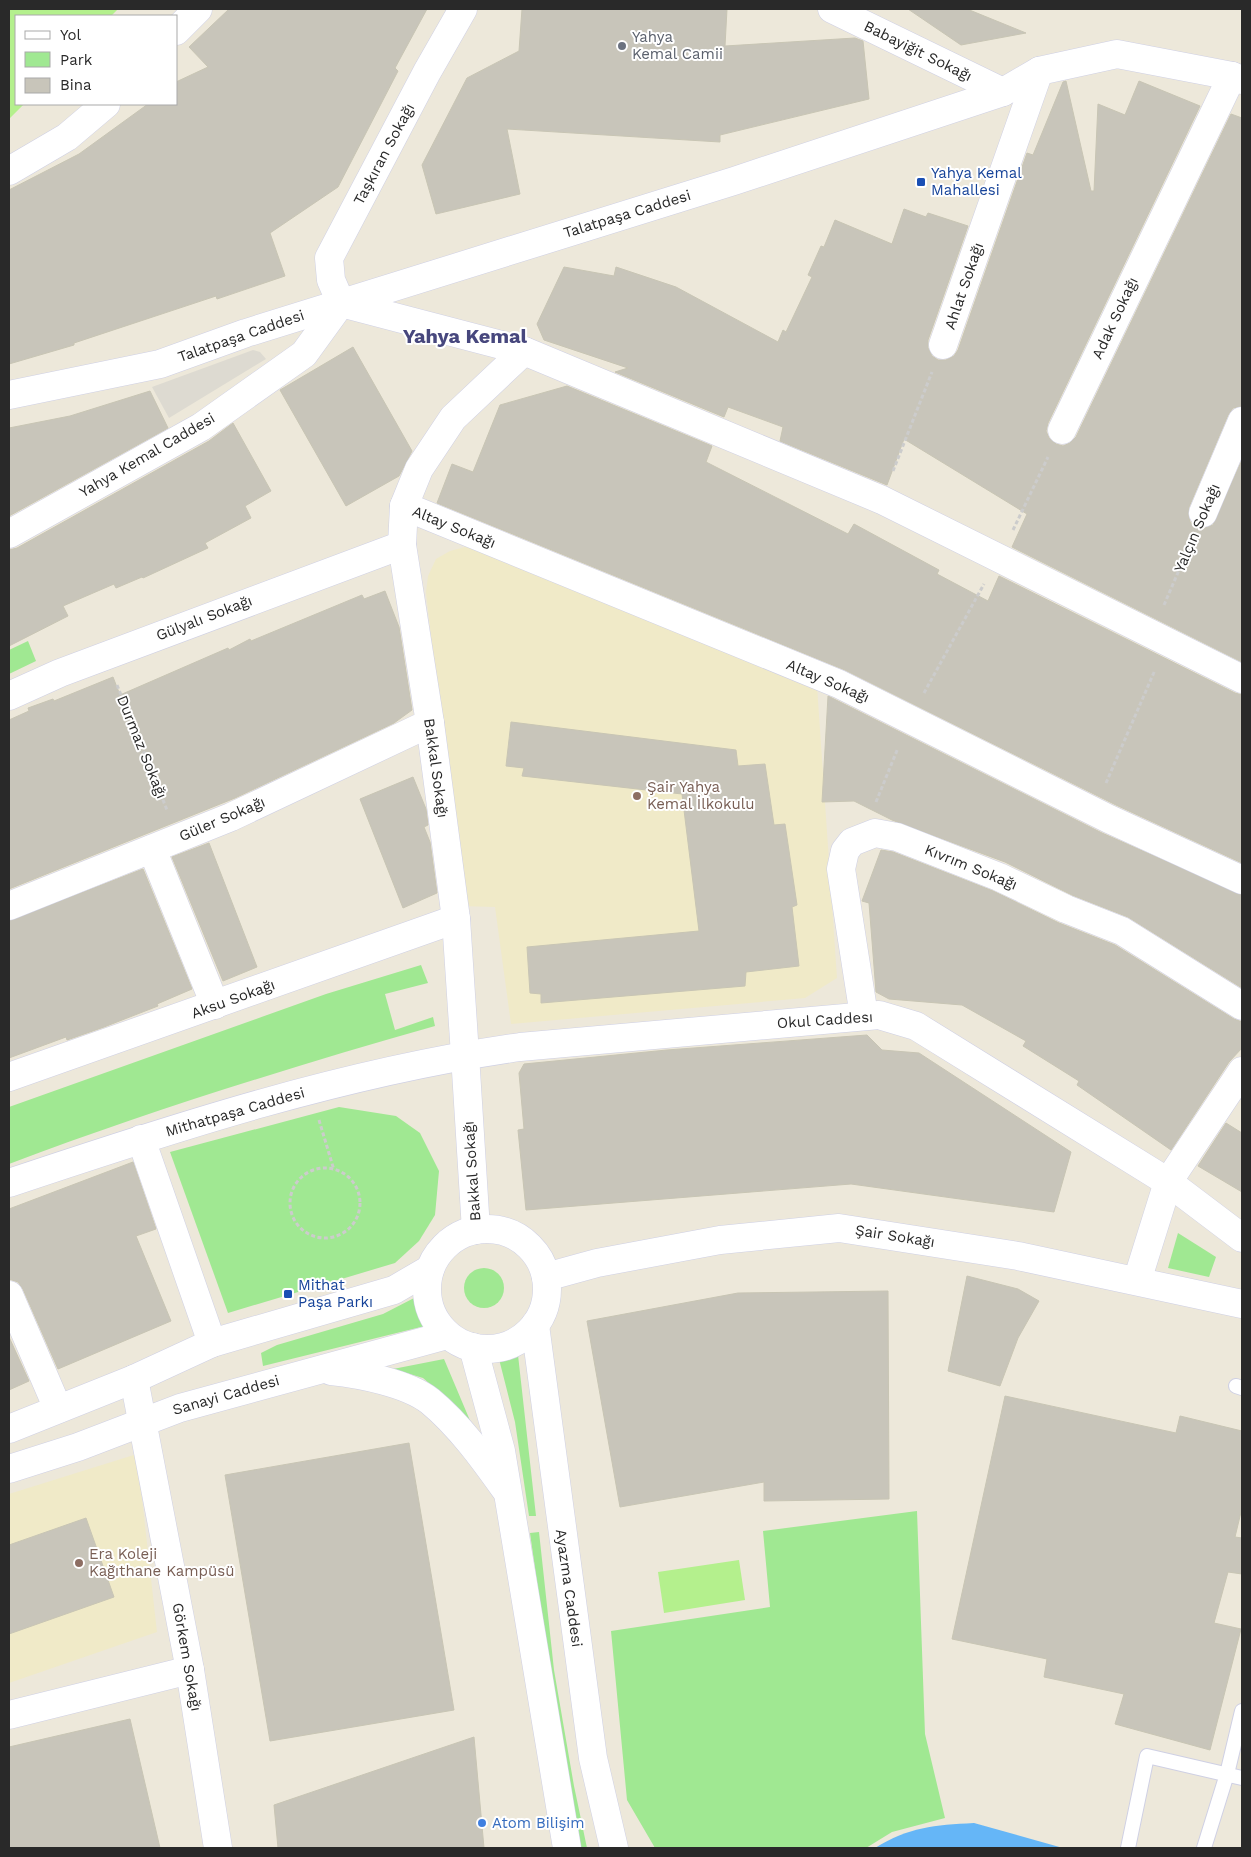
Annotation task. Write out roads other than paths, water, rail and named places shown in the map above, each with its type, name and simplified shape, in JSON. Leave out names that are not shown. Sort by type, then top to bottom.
[{"type":"street","points":[[178,29],[198,9]]},
{"type":"street","name":"Taşkıran Sokağı","points":[[341,304],[331,280],[329,258],[427,72],[463,9]]},
{"type":"street","name":"Babayiğit Sokağı","points":[[832,9],[1003,92]]},
{"type":"street","name":"Talatpaşa Caddesi","points":[[9,395],[160,364],[246,333],[734,181],[1003,92],[1039,71],[1117,54],[1237,78]]},
{"type":"street","name":"Ahlat Sokağı","points":[[943,345],[1039,71]]},
{"type":"street","name":"Adak Sokağı","points":[[1062,430],[1237,78]]},
{"type":"street","points":[[9,171],[67,137],[105,105]]},
{"type":"street","points":[[341,304],[524,351],[882,500],[1242,679]]},
{"type":"street","name":"Yahya Kemal Caddesi","points":[[9,534],[201,427],[304,354],[341,304]]},
{"type":"street","name":"Bakkal Sokağı","points":[[476,1230],[456,919],[430,723],[402,545],[404,506],[419,469],[453,418],[524,351]]},
{"type":"street","name":"Yalçın Sokağı","points":[[1204,513],[1242,422]]},
{"type":"street","name":"Altay Sokağı","points":[[404,506],[839,684],[1094,812],[1242,880]]},
{"type":"street","name":"Gülyalı Sokağı","points":[[9,696],[106,655],[402,545]]},
{"type":"street","name":"Güler Sokağı","points":[[9,906],[231,817],[430,723]]},
{"type":"street","name":"Kıvrım Sokağı","points":[[864,1016],[841,869],[845,851],[852,842],[862,836],[876,833],[897,838],[999,876],[1066,909],[1122,932],[1242,1006]]},
{"type":"street","points":[[152,848],[216,1005]]},
{"type":"street","name":"Aksu Sokağı","points":[[9,1077],[456,919]]},
{"type":"street","name":"Okul Caddesı","points":[[465,1055],[520,1047],[879,1015],[916,1026],[1168,1182],[1242,1238]]},
{"type":"street","name":"Mithatpaşa Caddesi","points":[[9,1183],[141,1139],[310,1091],[465,1055]]},
{"type":"street","points":[[1138,1281],[1168,1182],[1242,1072]]},
{"type":"street","points":[[141,1139],[212,1343]]},
{"type":"street","points":[[492,1228],[507,1232],[521,1239],[533,1249],[542,1262],[546,1277],[548,1294],[544,1311],[536,1325],[510,1345],[495,1349],[473,1347],[463,1344],[448,1335],[436,1322],[428,1305],[427,1287],[430,1269],[440,1251],[456,1237],[476,1230],[492,1228]]},
{"type":"street","name":"Şair Sokağı","points":[[546,1277],[597,1263],[720,1240],[839,1228],[1018,1256],[1242,1304]]},
{"type":"street","points":[[9,1429],[134,1379],[212,1343],[394,1290],[430,1269]]},
{"type":"street","points":[[9,1295],[58,1409]]},
{"type":"street","name":"Ayazma Caddesi","points":[[536,1325],[560,1525],[592,1758],[614,1848]]},
{"type":"street","name":"Sanayi Caddesi","points":[[9,1469],[78,1447],[180,1408],[448,1335]]},
{"type":"street","points":[[473,1347],[501,1451],[567,1848]]},
{"type":"street","points":[[322,1369],[360,1374],[396,1385],[429,1400],[485,1461],[508,1494]]},
{"type":"street","name":"Görkem Sokağı","points":[[134,1379],[190,1670],[218,1848]]},
{"type":"street","points":[[9,1715],[190,1670]]},
{"type":"lane","points":[[1204,1848],[1227,1774],[1242,1711]]},
{"type":"lane","points":[[1128,1848],[1147,1756],[1242,1778]]},
{"type":"water","points":[[974,1823],[1063,1848],[875,1848],[887,1841],[922,1828]]},
{"type":"place","name":"Yahya Kemal Camii","points":[[622,46]]},
{"type":"place","name":"Yahya Kemal Mahallesi","points":[[921,182]]},
{"type":"place","name":"Şair Yahya Kemal İlkokulu","points":[[637,796]]},
{"type":"place","name":"Mithat Paşa Parkı","points":[[288,1294]]},
{"type":"place","name":"Era Koleji Kağıthane Kampüsü","points":[[79,1563]]},
{"type":"place","name":"Atom Bilişim","points":[[482,1823]]},
{"type":"district","name":"Yahya Kemal","points":[[465,336]]}]
